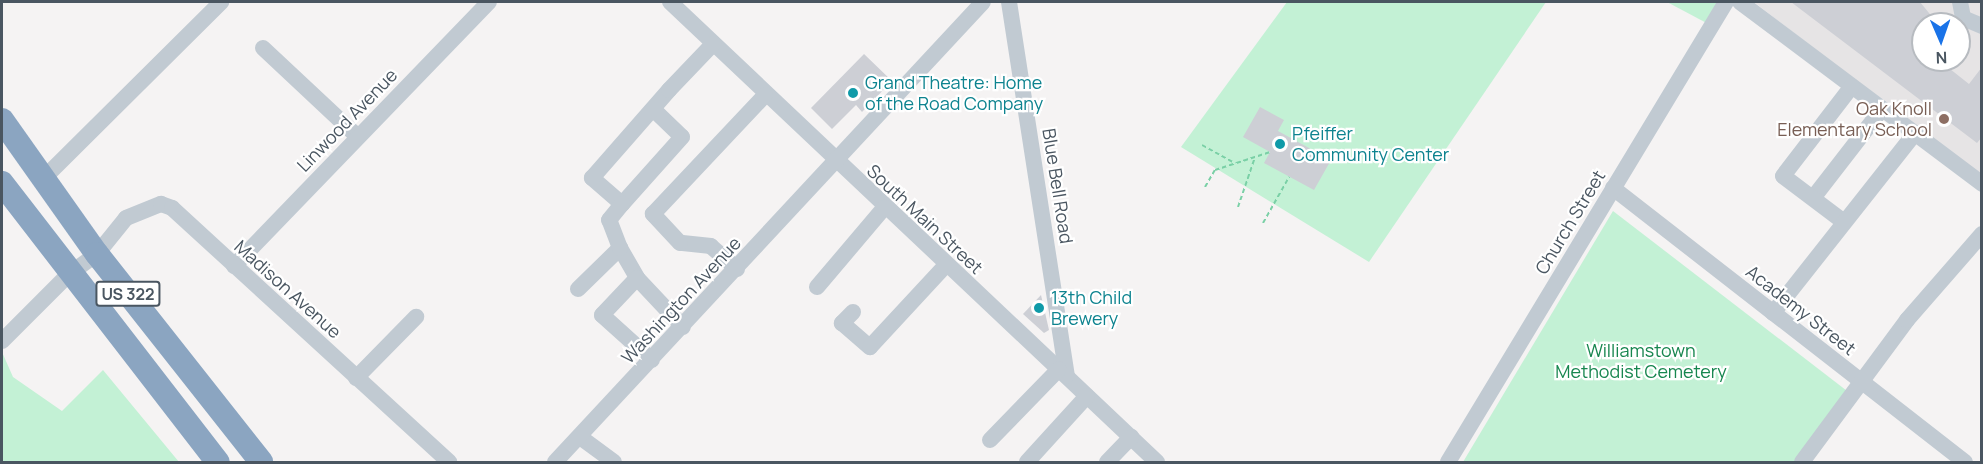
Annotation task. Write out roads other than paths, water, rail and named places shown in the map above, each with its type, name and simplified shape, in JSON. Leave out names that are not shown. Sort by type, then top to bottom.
[{"type":"highway","name":"US 322","points":[[2,120],[247,458]]},
{"type":"highway","name":"US 322","points":[[2,183],[68,275],[218,462]]},
{"type":"street","points":[[44,178],[221,2]]},
{"type":"street","name":"Linwood Avenue","points":[[234,266],[489,2]]},
{"type":"street","name":"South Main Street","points":[[670,2],[836,164],[1157,462]]},
{"type":"street","name":"Blue Bell Road","points":[[1009,2],[1063,373]]},
{"type":"street","name":"Church Street","points":[[1448,462],[1726,2]]},
{"type":"street","points":[[1740,2],[1981,182]]},
{"type":"street","points":[[1960,2],[1963,18],[1982,26]]},
{"type":"street","name":"Washington Avenue","points":[[555,462],[836,164],[980,3]]},
{"type":"street","points":[[622,204],[592,178],[669,90],[713,44]]},
{"type":"street","points":[[263,48],[358,137]]},
{"type":"street","points":[[1844,222],[1784,176],[1852,86]]},
{"type":"street","points":[[737,269],[711,246],[680,243],[653,214],[765,95]]},
{"type":"street","points":[[1813,198],[1882,108]]},
{"type":"street","points":[[652,110],[682,137],[609,220],[620,248],[637,278],[683,327]]},
{"type":"street","points":[[1773,313],[1915,134]]},
{"type":"street","name":"Academy Street","points":[[1613,188],[1965,462]]},
{"type":"street","name":"Madison Avenue","points":[[97,254],[126,218],[161,204],[172,208],[449,462]]},
{"type":"street","points":[[817,288],[884,208]]},
{"type":"street","points":[[1802,462],[1864,385],[1907,320],[1982,234]]},
{"type":"street","points":[[578,289],[620,248]]},
{"type":"street","points":[[2,341],[68,275],[97,254]]},
{"type":"street","points":[[854,312],[842,323],[870,346],[946,265]]},
{"type":"street","points":[[637,278],[602,315],[652,360]]},
{"type":"street","points":[[356,378],[416,317]]},
{"type":"street","points":[[990,440],[1063,373]]},
{"type":"street","points":[[1027,462],[1087,396]]},
{"type":"street","points":[[580,437],[614,462]]},
{"type":"street","points":[[1107,462],[1131,437]]},
{"type":"place","name":"Grand Theatre: Home of the Road Company","points":[[853,93]]},
{"type":"place","name":"Oak Knoll Elementary School","points":[[1944,119]]},
{"type":"place","name":"Pfeiffer Community Center","points":[[1280,144]]},
{"type":"place","name":"13th Child Brewery","points":[[1039,308]]},
{"type":"park label","name":"Williamstown Methodist Cemetery","points":[[1641,361]]}]
